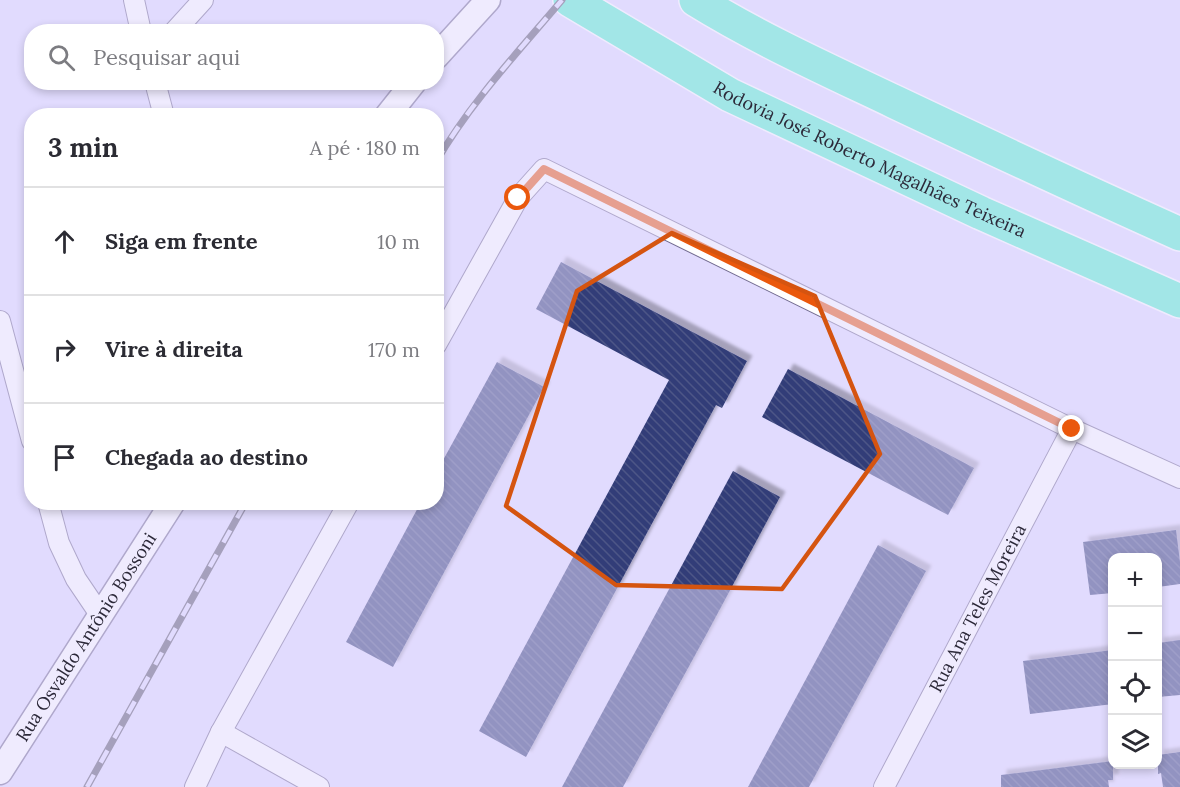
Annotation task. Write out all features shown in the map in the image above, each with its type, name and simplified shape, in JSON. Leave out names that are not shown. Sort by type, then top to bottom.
[{"type":"highway","name":"Rodovia José Roberto Magalhães Teixeira","points":[[570,0],[730,95],[981,213],[1180,301]]},
{"type":"highway","points":[[696,0],[724,17],[844,77],[1180,234]]},
{"type":"street","points":[[134,0],[139,24]]},
{"type":"street","points":[[181,24],[203,0]]},
{"type":"street","points":[[444,48],[488,0]]},
{"type":"street","points":[[156,90],[162,108]]},
{"type":"street","points":[[393,108],[408,90]]},
{"type":"street","points":[[444,331],[518,198],[544,169],[1072,429],[1180,478]]},
{"type":"street","points":[[0,321],[24,411]]},
{"type":"street","name":"Rua Ana Teles Moreira","points":[[884,787],[1072,429]]},
{"type":"street","points":[[50,510],[59,543],[75,579],[101,616]]},
{"type":"street","name":"Rua Osvaldo Antônio Bossoni","points":[[0,772],[168,510]]},
{"type":"street","points":[[195,787],[220,732],[345,510]]},
{"type":"street","points":[[220,732],[319,787]]},
{"type":"highlighted area","points":[[672,233],[815,296],[880,454],[782,589],[616,585],[506,506],[577,291]]},
{"type":"building","points":[[561,262],[747,361],[722,408],[716,405],[526,757],[479,731],[669,380],[536,309]]},
{"type":"building","points":[[497,362],[544,387],[393,667],[346,642],[417,510],[444,510],[444,458]]},
{"type":"building","points":[[788,369],[974,468],[948,515],[762,417]]},
{"type":"building","points":[[733,471],[780,497],[705,637],[623,787],[562,787]]},
{"type":"building","points":[[1176,530],[1180,584],[1162,586],[1162,553],[1108,553],[1108,593],[1090,595],[1083,542]]},
{"type":"building","points":[[878,545],[926,571],[809,787],[748,787]]},
{"type":"building","points":[[1180,640],[1180,695],[1162,697],[1162,642]]},
{"type":"building","points":[[1108,651],[1108,705],[1030,714],[1023,661]]},
{"type":"building","points":[[1180,752],[1180,787],[1163,787],[1161,773],[1158,774],[1158,769],[1162,769],[1162,754]]},
{"type":"building","points":[[1108,762],[1108,769],[1113,769],[1113,780],[1108,780],[1109,787],[1001,787],[1001,775]]},
{"type":"railway","points":[[444,148],[479,99],[562,0]]},
{"type":"railway","points":[[87,787],[242,510]]},
{"type":"route","points":[[518,198],[544,169],[1072,429]]}]
